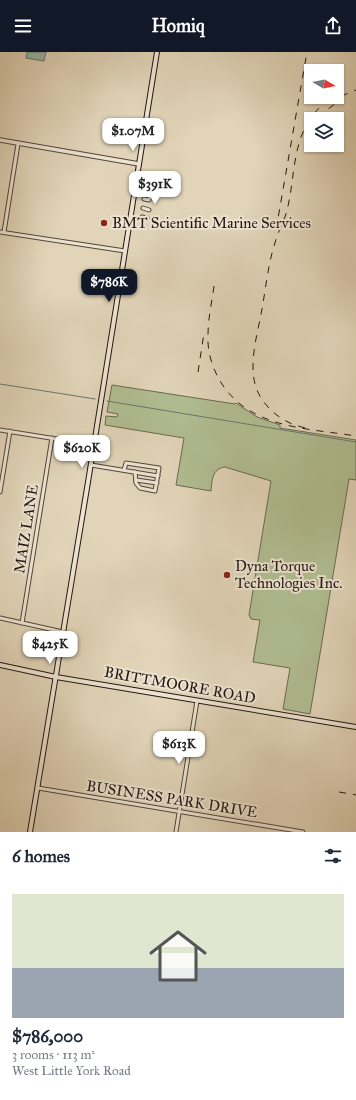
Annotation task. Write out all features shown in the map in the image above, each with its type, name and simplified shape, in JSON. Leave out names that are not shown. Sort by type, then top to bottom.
[{"type":"main road","points":[[30,832],[91,465],[157,52]]},
{"type":"main road","name":"BRITTMOORE ROAD","points":[[0,665],[197,701],[356,727]]},
{"type":"street","points":[[0,140],[139,164]]},
{"type":"street","points":[[18,144],[2,232],[125,251]]},
{"type":"street","points":[[144,199],[150,200],[151,190]]},
{"type":"street","points":[[144,208],[149,210]]},
{"type":"street","points":[[142,217],[147,218]]},
{"type":"street","points":[[0,430],[94,445]]},
{"type":"street","points":[[0,492],[10,431]]},
{"type":"street","name":"MAIZ LANE","points":[[22,623],[52,438]]},
{"type":"street","points":[[124,470],[126,463],[158,468],[155,491],[140,488],[136,483],[135,472]]},
{"type":"street","points":[[91,465],[158,476]]},
{"type":"street","points":[[136,480],[157,483]]},
{"type":"street","points":[[0,618],[63,632]]},
{"type":"street","points":[[176,832],[197,701]]},
{"type":"street","name":"BUSINESS PARK DRIVE","points":[[38,788],[303,832]]},
{"type":"green space","points":[[112,385],[236,403],[257,417],[280,425],[280,428],[356,440],[356,480],[349,479],[310,714],[283,709],[290,668],[253,662],[260,620],[251,619],[249,615],[271,481],[225,467],[217,470],[215,473],[212,479],[211,491],[176,485],[184,438],[105,425],[106,416],[117,417],[118,414],[107,412]]},
{"type":"water","points":[[27,52],[46,52],[44,61],[26,58]]},
{"type":"waterway","points":[[0,384],[95,399]]},
{"type":"waterway","points":[[107,401],[356,442]]},
{"type":"railway","points":[[276,230],[307,52]]},
{"type":"railway","points":[[344,95],[356,90]]},
{"type":"railway","points":[[305,428],[282,419],[267,406],[257,390],[253,375],[253,365],[256,337],[267,276],[276,238],[287,211],[296,155],[306,126],[314,114],[324,104]]},
{"type":"railway","points":[[325,112],[335,104]]},
{"type":"railway","points":[[214,286],[208,329],[209,353],[217,376],[232,397],[247,409],[280,424],[356,436]]},
{"type":"railway","points":[[198,372],[204,333]]},
{"type":"railway","points":[[339,792],[356,795]]},
{"type":"place","name":"BMT Scientific Marine Services","points":[[104,223]]},
{"type":"place","name":"Dyna Torque Technologies Inc.","points":[[227,575]]}]
